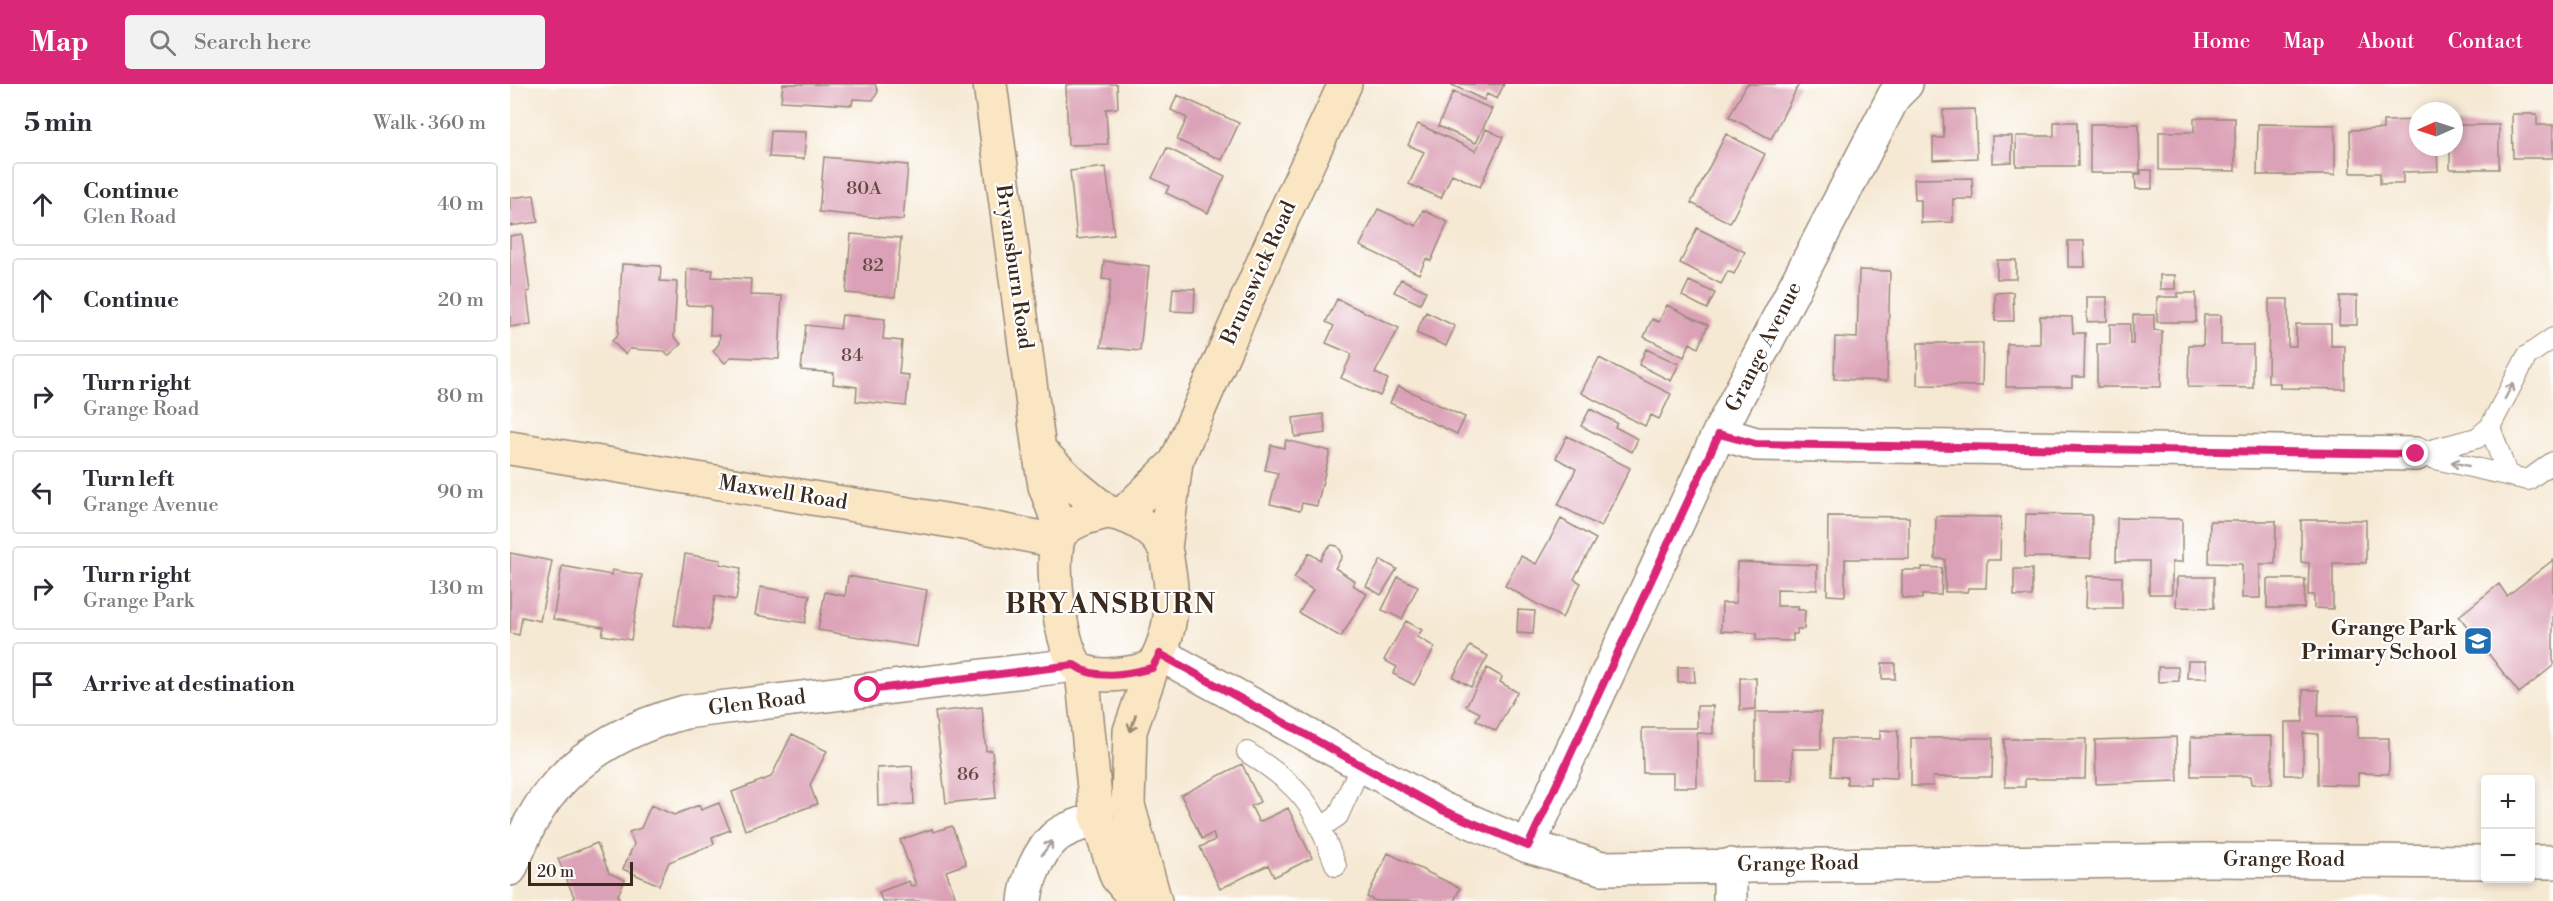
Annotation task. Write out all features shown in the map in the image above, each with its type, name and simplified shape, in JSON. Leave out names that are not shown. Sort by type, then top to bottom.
[{"type":"main road","name":"Bryansburn Road","points":[[990,84],[1040,450],[1046,486],[1059,536]]},
{"type":"main road","name":"Brunswick Road","points":[[1165,548],[1176,462],[1283,217],[1345,84]]},
{"type":"main road","name":"Maxwell Road","points":[[510,448],[975,525],[1059,536]]},
{"type":"main road","points":[[1040,450],[1073,484],[1115,513],[1149,529],[1165,548],[1171,581],[1171,616],[1130,731],[1128,806],[1155,901]]},
{"type":"main road","name":"Brunswick Road","points":[[1115,513],[1176,462]]},
{"type":"main road","points":[[1115,513],[1084,518],[1059,536],[1054,561],[1066,645],[1078,668],[1097,818],[1117,877],[1137,901]]},
{"type":"main road","points":[[1078,668],[1123,676],[1156,661]]},
{"type":"street","name":"Grange Avenue","points":[[1528,846],[1719,434],[1894,96],[1906,84]]},
{"type":"street","points":[[1719,434],[1756,444],[2416,454]]},
{"type":"street","name":"Grange Road","points":[[1156,661],[1225,688],[1442,810],[1528,846],[1602,868],[2207,860],[2481,862]]},
{"type":"street","name":"Glen Road","points":[[510,869],[531,822],[550,793],[574,768],[602,746],[628,731],[656,720],[685,712],[1078,668]]},
{"type":"street","points":[[1025,901],[1030,875],[1055,836],[1097,818]]},
{"type":"street","points":[[2535,862],[2553,862]]},
{"type":"street","points":[[1730,865],[1730,901]]},
{"type":"lane","points":[[2416,454],[2477,438],[2490,427],[2527,356],[2553,338]]},
{"type":"lane","points":[[2490,427],[2507,474]]},
{"type":"lane","points":[[2416,454],[2528,480],[2553,462]]},
{"type":"lane","points":[[1247,752],[1280,776],[1298,793],[1314,814],[1336,866]]},
{"type":"lane","points":[[1320,828],[1338,816],[1361,765]]},
{"type":"building","points":[[783,84],[875,84],[878,92],[873,100],[853,99],[852,105],[781,101]]},
{"type":"building","points":[[1117,84],[1118,108],[1106,109],[1108,144],[1068,145],[1066,85]]},
{"type":"building","points":[[1450,84],[1504,84],[1497,99],[1487,94],[1484,100]]},
{"type":"building","points":[[1747,84],[1799,84],[1771,139],[1729,117]]},
{"type":"building","points":[[1453,92],[1492,109],[1476,143],[1438,126]]},
{"type":"building","points":[[1177,95],[1239,123],[1222,160],[1177,140],[1187,118],[1171,110]]},
{"type":"building","points":[[1975,109],[1977,158],[1933,160],[1933,138],[1944,138],[1943,110]]},
{"type":"building","points":[[2512,114],[2537,114],[2537,125],[2553,125],[2553,158],[2513,158]]},
{"type":"building","points":[[2194,118],[2235,118],[2235,171],[2159,170],[2159,132],[2194,132]]},
{"type":"building","points":[[2409,120],[2409,156],[2437,156],[2438,171],[2403,172],[2403,184],[2380,184],[2380,173],[2351,173],[2350,130],[2383,129],[2383,121]]},
{"type":"building","points":[[2054,122],[2077,122],[2078,166],[2016,166],[2016,136],[2054,136]]},
{"type":"building","points":[[1418,124],[1476,151],[1486,129],[1503,137],[1480,187],[1452,174],[1441,198],[1409,184],[1424,152],[1408,145]]},
{"type":"building","points":[[2090,124],[2139,124],[2140,173],[2090,173]]},
{"type":"building","points":[[2258,124],[2335,125],[2335,175],[2257,175]]},
{"type":"building","points":[[2463,125],[2499,125],[2499,169],[2450,169],[2450,156],[2463,156]]},
{"type":"building","points":[[771,131],[806,132],[804,159],[769,157]]},
{"type":"building","points":[[1726,134],[1765,154],[1730,223],[1691,203]]},
{"type":"building","points":[[1992,136],[2012,136],[2012,162],[1992,163]]},
{"type":"building","points":[[1167,148],[1225,176],[1208,213],[1166,193],[1169,186],[1152,178]]},
{"type":"building","points":[[824,157],[908,165],[903,220],[819,212]]},
{"type":"building","points":[[1106,167],[1114,235],[1077,239],[1070,171]]},
{"type":"building","points":[[2141,170],[2152,170],[2152,189],[2136,189],[2135,174],[2141,174]]},
{"type":"building","points":[[1972,178],[1973,199],[1953,199],[1953,222],[1921,223],[1921,200],[1915,200],[1914,179]]},
{"type":"building","points":[[534,195],[538,222],[510,226],[510,198]]},
{"type":"building","points":[[1378,209],[1416,226],[1423,210],[1448,222],[1431,261],[1426,259],[1419,274],[1360,246]]},
{"type":"building","points":[[1697,228],[1745,252],[1734,274],[1728,271],[1721,284],[1680,263]]},
{"type":"building","points":[[522,234],[530,291],[527,292],[531,324],[510,327],[510,236]]},
{"type":"building","points":[[851,234],[901,238],[895,297],[846,293]]},
{"type":"building","points":[[2068,241],[2084,241],[2085,267],[2068,267]]},
{"type":"building","points":[[1997,260],[2016,260],[2016,279],[1997,279]]},
{"type":"building","points":[[1104,261],[1149,266],[1140,351],[1101,347],[1111,280],[1102,279]]},
{"type":"building","points":[[622,264],[661,266],[660,281],[677,282],[674,337],[681,344],[668,356],[664,351],[630,349],[625,354],[612,341],[618,335]]},
{"type":"building","points":[[687,269],[713,270],[712,277],[751,279],[750,295],[782,296],[779,359],[731,357],[725,363],[713,351],[719,344],[720,335],[710,335],[711,306],[686,305]]},
{"type":"building","points":[[1859,270],[1890,271],[1887,381],[1834,379],[1835,337],[1857,338]]},
{"type":"building","points":[[2160,275],[2175,275],[2175,289],[2160,289]]},
{"type":"building","points":[[1401,279],[1426,291],[1420,304],[1394,292]]},
{"type":"building","points":[[1689,281],[1715,293],[1707,309],[1682,296]]},
{"type":"building","points":[[1173,288],[1195,289],[1194,312],[1171,311]]},
{"type":"building","points":[[2013,292],[2014,321],[1995,321],[1995,293]]},
{"type":"building","points":[[2178,293],[2196,293],[2196,322],[2157,322],[2157,297],[2178,297]]},
{"type":"building","points":[[2340,296],[2357,296],[2357,325],[2339,325]]},
{"type":"building","points":[[2087,297],[2107,297],[2107,321],[2087,322]]},
{"type":"building","points":[[1337,299],[1399,328],[1375,373],[1388,379],[1380,396],[1341,378],[1352,354],[1326,343],[1334,326],[1326,322]]},
{"type":"building","points":[[2269,299],[2288,299],[2288,346],[2296,346],[2296,324],[2331,324],[2331,346],[2345,346],[2345,389],[2280,388],[2280,383],[2268,383]]},
{"type":"building","points":[[1667,305],[1708,325],[1698,348],[1690,343],[1684,357],[1644,337],[1652,319],[1659,322]]},
{"type":"building","points":[[1426,312],[1455,326],[1446,346],[1416,333]]},
{"type":"building","points":[[842,315],[885,319],[883,339],[902,341],[899,374],[909,375],[906,406],[856,401],[857,387],[833,384],[834,373],[801,370],[806,325],[840,329]]},
{"type":"building","points":[[2133,315],[2154,315],[2154,330],[2162,331],[2161,387],[2097,387],[2097,344],[2110,344],[2110,324],[2130,324],[2130,344],[2133,344]]},
{"type":"building","points":[[2204,315],[2221,315],[2221,345],[2253,345],[2253,388],[2188,387],[2189,345],[2203,345]]},
{"type":"building","points":[[2040,316],[2072,317],[2073,333],[2085,333],[2084,377],[2072,377],[2072,387],[2006,387],[2007,344],[2040,344]]},
{"type":"building","points":[[1918,343],[1983,343],[1982,386],[1917,385]]},
{"type":"building","points":[[1646,349],[1679,364],[1671,381],[1639,365]]},
{"type":"building","points":[[1599,358],[1671,394],[1659,419],[1651,415],[1645,426],[1581,393]]},
{"type":"building","points":[[1398,386],[1465,417],[1457,434],[1390,403]]},
{"type":"building","points":[[1590,409],[1617,423],[1615,427],[1638,439],[1632,452],[1581,426]]},
{"type":"building","points":[[1323,414],[1326,433],[1295,437],[1293,418]]},
{"type":"building","points":[[1567,436],[1630,468],[1601,527],[1558,505],[1576,469],[1556,458]]},
{"type":"building","points":[[1286,440],[1330,451],[1317,506],[1302,503],[1300,511],[1270,504],[1278,473],[1265,470],[1271,445],[1284,448]]},
{"type":"building","points":[[2026,514],[2092,515],[2091,558],[2025,557]]},
{"type":"building","points":[[1828,516],[1909,517],[1909,559],[1845,559],[1845,596],[1827,595]]},
{"type":"building","points":[[1936,516],[2001,517],[2000,560],[1987,560],[1986,588],[1968,588],[1967,592],[1945,592],[1945,559],[1935,559]]},
{"type":"building","points":[[2117,518],[2182,519],[2182,562],[2172,562],[2172,594],[2149,594],[2149,561],[2116,561]]},
{"type":"building","points":[[1561,519],[1596,539],[1574,579],[1581,583],[1562,618],[1505,586],[1521,556],[1536,564]]},
{"type":"building","points":[[2301,520],[2366,520],[2366,563],[2333,563],[2333,609],[2314,608],[2314,595],[2308,595],[2309,563],[2301,562]]},
{"type":"building","points":[[2210,521],[2276,521],[2275,564],[2260,564],[2260,598],[2242,598],[2242,564],[2209,563]]},
{"type":"building","points":[[1332,545],[1337,546],[1342,557],[1335,568],[1355,581],[1353,585],[1367,594],[1341,637],[1299,613],[1313,590],[1294,578],[1309,553],[1320,560],[1327,548]]},
{"type":"building","points":[[510,553],[552,561],[540,621],[522,617],[519,635],[510,633]]},
{"type":"building","points":[[685,554],[721,560],[720,564],[741,568],[736,600],[715,596],[709,630],[674,625]]},
{"type":"building","points":[[1381,560],[1397,569],[1381,595],[1366,586]]},
{"type":"building","points":[[2553,560],[2553,666],[2519,693],[2459,616],[2499,584],[2507,596]]},
{"type":"building","points":[[1737,562],[1817,565],[1817,590],[1777,589],[1777,606],[1798,606],[1798,610],[1805,610],[1804,629],[1797,629],[1797,634],[1793,634],[1793,641],[1756,640],[1756,633],[1721,631],[1722,603],[1736,603]]},
{"type":"building","points":[[562,566],[611,575],[612,570],[642,575],[631,640],[602,635],[604,627],[553,619]]},
{"type":"building","points":[[1922,567],[1942,568],[1941,595],[1922,595],[1922,599],[1902,598],[1902,570],[1922,570]]},
{"type":"building","points":[[2014,569],[2032,569],[2032,596],[2014,596]]},
{"type":"building","points":[[848,576],[927,590],[917,647],[818,630],[825,592],[845,596]]},
{"type":"building","points":[[2087,576],[2122,577],[2122,608],[2086,608]]},
{"type":"building","points":[[1398,577],[1418,586],[1402,619],[1382,610]]},
{"type":"building","points":[[2177,577],[2214,577],[2214,608],[2176,607]]},
{"type":"building","points":[[2267,579],[2305,579],[2304,608],[2267,608]]},
{"type":"building","points":[[760,587],[810,595],[805,623],[755,615]]},
{"type":"building","points":[[1518,610],[1535,611],[1533,634],[1517,633]]},
{"type":"building","points":[[1406,621],[1422,630],[1417,637],[1435,647],[1414,685],[1393,674],[1397,667],[1384,660]]},
{"type":"building","points":[[1470,646],[1488,656],[1471,687],[1453,677]]},
{"type":"building","points":[[2188,661],[2206,661],[2207,678],[2187,678]]},
{"type":"building","points":[[1882,663],[1895,663],[1895,679],[1882,679]]},
{"type":"building","points":[[1678,667],[1694,667],[1695,682],[1678,682]]},
{"type":"building","points":[[2158,667],[2178,667],[2179,681],[2158,682]]},
{"type":"building","points":[[1487,668],[1502,677],[1500,682],[1517,692],[1496,731],[1476,720],[1480,713],[1466,706]]},
{"type":"building","points":[[1740,678],[1756,678],[1756,709],[1740,710]]},
{"type":"building","points":[[2303,690],[2319,690],[2318,716],[2358,716],[2358,738],[2389,738],[2389,774],[2358,773],[2358,785],[2318,784],[2318,734],[2303,733],[2303,775],[2285,775],[2285,722],[2303,722]]},
{"type":"building","points":[[1697,706],[1713,706],[1713,734],[1697,733],[1697,787],[1673,787],[1673,773],[1643,773],[1642,728],[1697,728]]},
{"type":"building","points":[[982,707],[986,751],[992,750],[996,798],[946,803],[935,712]]},
{"type":"building","points":[[1755,712],[1821,712],[1821,749],[1792,749],[1793,780],[1755,780]]},
{"type":"building","points":[[1880,730],[1898,731],[1897,778],[1870,777],[1870,784],[1847,784],[1847,777],[1831,776],[1832,739],[1880,739]]},
{"type":"building","points":[[792,734],[827,751],[810,785],[817,804],[745,830],[732,792],[771,777]]},
{"type":"building","points":[[2272,736],[2272,784],[2252,784],[2251,776],[2191,776],[2191,737]]},
{"type":"building","points":[[2176,737],[2178,781],[2096,784],[2095,740]]},
{"type":"building","points":[[1911,738],[1993,738],[1992,777],[1932,777],[1933,786],[1911,786]]},
{"type":"building","points":[[2004,739],[2086,739],[2085,779],[2025,779],[2025,787],[2005,787]]},
{"type":"building","points":[[1242,764],[1260,802],[1251,806],[1259,822],[1288,808],[1312,858],[1274,877],[1268,865],[1220,889],[1200,847],[1215,840],[1213,833],[1202,839],[1181,795]]},
{"type":"building","points":[[912,766],[914,804],[878,806],[877,768]]},
{"type":"building","points":[[719,803],[730,830],[712,837],[714,844],[669,862],[659,885],[623,869],[634,844],[629,832],[641,828],[651,805],[674,815],[699,805],[701,810]]},
{"type":"building","points":[[952,826],[966,864],[946,871],[957,901],[882,901],[879,892],[909,881],[911,886],[916,885],[900,840],[932,829],[933,832]]},
{"type":"building","points":[[597,843],[609,873],[625,880],[618,895],[620,901],[572,901],[574,897],[558,859]]},
{"type":"building","points":[[1388,853],[1460,888],[1454,901],[1376,901],[1367,897]]},
{"type":"place","name":"Grange Park Primary School","points":[[2478,641]]},
{"type":"district","name":"BRYANSBURN","points":[[1111,605]]},
{"type":"route","points":[[868,690],[1074,665],[1082,671],[1123,676],[1152,668],[1160,654],[1442,810],[1528,846],[1719,434],[1756,444],[2416,454]]}]
